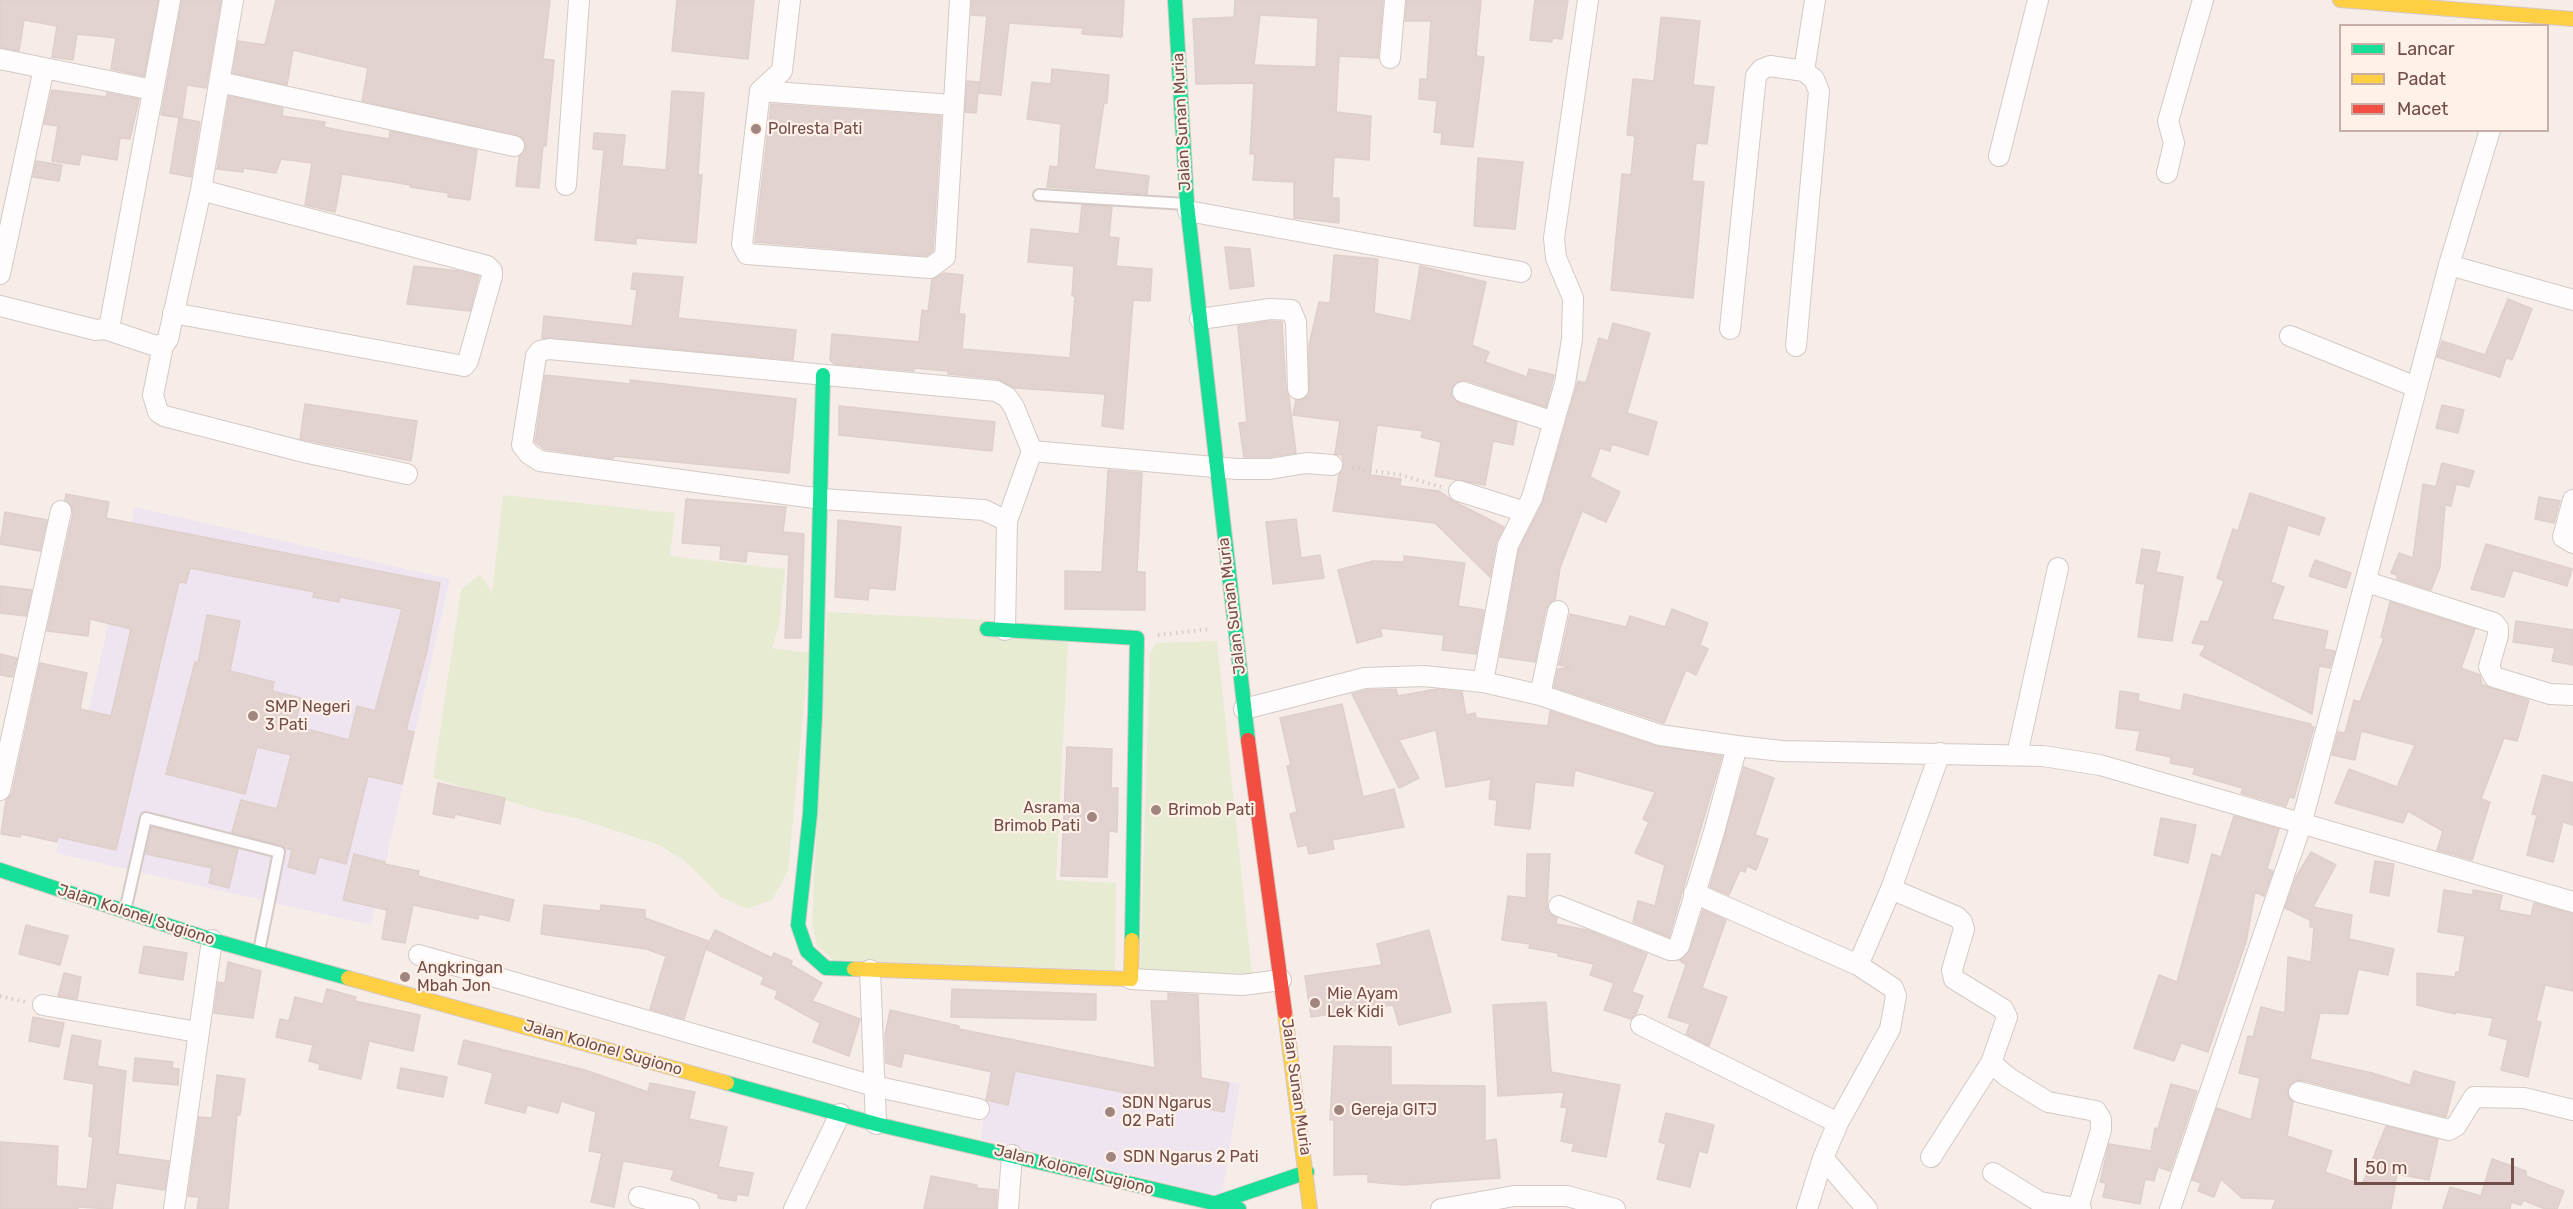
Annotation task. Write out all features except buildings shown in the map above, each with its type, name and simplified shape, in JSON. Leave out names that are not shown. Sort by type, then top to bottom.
[{"type":"main road","name":"Jalan Sunan Muria","points":[[1175,0],[1187,208],[1244,709],[1307,1172],[1310,1209]]},
{"type":"main road","points":[[2340,0],[2524,20],[2573,19]]},
{"type":"main road","points":[[823,375],[822,499],[810,814],[798,925],[807,951],[826,968],[1131,979],[1137,638],[996,630]]},
{"type":"main road","name":"Jalan Kolonel Sugiono","points":[[0,870],[212,940],[876,1124],[1239,1209]]},
{"type":"main road","points":[[1213,1204],[1307,1172]]},
{"type":"street","points":[[105,329],[110,323],[170,0]]},
{"type":"street","points":[[233,0],[201,190],[168,339],[163,346],[153,395],[158,412],[164,416],[308,453],[407,474]]},
{"type":"street","points":[[566,185],[579,0]]},
{"type":"street","points":[[790,0],[782,71],[760,91],[742,244],[747,254],[930,268],[945,257],[960,0]]},
{"type":"street","points":[[1390,58],[1395,0]]},
{"type":"street","points":[[1483,682],[1508,545],[1532,498],[1564,383],[1574,319],[1573,298],[1556,258],[1556,214],[1588,0]]},
{"type":"street","points":[[1804,71],[1815,0]]},
{"type":"street","points":[[2000,156],[2038,0]]},
{"type":"street","points":[[2167,173],[2174,142],[2168,121],[2204,0]]},
{"type":"street","points":[[0,59],[153,90]]},
{"type":"street","points":[[1730,329],[1756,76],[1762,69],[1770,66],[1804,71],[1814,79],[1819,91],[1796,346]]},
{"type":"street","points":[[0,274],[8,194],[44,68]]},
{"type":"street","points":[[219,82],[514,146]]},
{"type":"street","points":[[760,91],[953,105]]},
{"type":"street","points":[[2170,1209],[2301,825],[2449,265],[2489,132]]},
{"type":"street","points":[[173,314],[464,366],[468,361],[492,276],[492,271],[487,266],[201,190]]},
{"type":"street","points":[[1187,208],[1521,272]]},
{"type":"street","points":[[2449,265],[2573,300]]},
{"type":"street","points":[[0,306],[96,330],[105,329],[163,346]]},
{"type":"street","points":[[1200,319],[1270,309],[1291,310],[1296,322],[1298,390]]},
{"type":"street","points":[[2290,336],[2416,387]]},
{"type":"street","points":[[996,630],[1007,520],[1032,451],[1014,406],[1007,397],[996,391],[549,349],[540,351],[536,356],[522,445],[529,454],[540,460],[822,499],[984,510],[1007,520]]},
{"type":"street","points":[[1463,392],[1554,422]]},
{"type":"street","points":[[1032,451],[1216,467],[1270,469],[1306,463],[1332,465]]},
{"type":"street","points":[[1459,491],[1524,512]]},
{"type":"street","points":[[2573,500],[2563,537],[2573,543]]},
{"type":"street","points":[[0,790],[61,511]]},
{"type":"street","points":[[2017,755],[2058,568]]},
{"type":"street","points":[[2367,582],[2494,623],[2498,628],[2498,635],[2489,667],[2494,677],[2550,694],[2573,695]]},
{"type":"street","points":[[1540,695],[1558,611]]},
{"type":"street","points":[[1244,709],[1365,678],[1424,676],[1483,682],[1540,695],[1660,735],[1737,746],[1782,751],[2043,756],[2100,765],[2573,902]]},
{"type":"street","points":[[1559,906],[1675,950],[1679,946],[1714,832],[1737,746]]},
{"type":"street","points":[[1858,965],[1891,889],[1941,753]]},
{"type":"street","points":[[1891,889],[1957,917],[1962,922],[1964,929],[1952,970],[1954,979],[2003,1009],[2007,1017],[1991,1063],[1931,1158]]},
{"type":"street","points":[[1694,893],[1858,965],[1893,988],[1896,1006],[1890,1029],[1838,1123],[1823,1158],[1807,1209]]},
{"type":"street","points":[[174,1209],[197,1032],[212,940]]},
{"type":"street","points":[[419,955],[874,1086],[979,1109]]},
{"type":"street","points":[[870,970],[876,1124]]},
{"type":"street","points":[[1131,979],[1242,985],[1281,980]]},
{"type":"street","points":[[44,1005],[197,1032]]},
{"type":"street","points":[[1641,1025],[1838,1123]]},
{"type":"street","points":[[1991,1063],[2008,1078],[2048,1102],[2096,1111],[2101,1119],[2101,1130],[2080,1209],[2038,1205],[1993,1173]]},
{"type":"street","points":[[2299,1092],[2449,1130],[2456,1126],[2474,1098],[2524,1098],[2573,1110]]},
{"type":"street","points":[[794,1209],[840,1114]]},
{"type":"street","points":[[1008,1209],[1012,1155]]},
{"type":"street","points":[[1823,1158],[1867,1209]]},
{"type":"street","points":[[1441,1209],[1514,1196],[1567,1196],[1615,1209]]},
{"type":"street","points":[[639,1197],[689,1209]]},
{"type":"lane","points":[[1039,195],[1187,208]]},
{"type":"lane","points":[[125,911],[146,818],[279,852],[259,953]]},
{"type":"path","points":[[1332,465],[1401,475],[1420,483],[1459,491]]},
{"type":"path","points":[[1137,638],[1235,627]]},
{"type":"shaded area","name":"SMP Negeri 3 Pati","points":[[135,507],[450,579],[371,925],[56,853]]},
{"type":"shaded area","name":"SDN Ngarus 02 Pati","points":[[994,1036],[1240,1084],[1222,1196],[981,1139]]},
{"type":"green space","points":[[503,495],[675,513],[670,556],[785,569],[779,625],[772,648],[809,653],[788,871],[772,900],[747,909],[721,897],[686,862],[659,845],[577,818],[545,812],[433,778],[461,590],[480,574],[492,593]]},
{"type":"green space","points":[[827,612],[986,620],[1068,643],[1056,880],[1116,883],[1115,970],[833,960],[817,946],[812,923]]},
{"type":"green space","points":[[1217,641],[1252,974],[1140,972],[1150,653],[1157,643]]},
{"type":"traffic: fast","points":[[1175,0],[1187,204],[1248,740]]},
{"type":"traffic: fast","points":[[823,375],[815,715],[810,814],[798,925],[807,951],[826,968],[854,969]]},
{"type":"traffic: fast","points":[[987,629],[1137,638],[1132,940]]},
{"type":"traffic: fast","points":[[0,870],[212,940],[348,978]]},
{"type":"traffic: fast","points":[[727,1083],[876,1124],[1239,1209]]},
{"type":"traffic: fast","points":[[1213,1204],[1307,1172]]},
{"type":"traffic: slow","points":[[2340,0],[2573,19]]},
{"type":"traffic: slow","points":[[854,969],[1131,979],[1132,940]]},
{"type":"traffic: slow","points":[[348,978],[727,1083]]},
{"type":"traffic: slow","points":[[1285,1013],[1310,1209]]},
{"type":"traffic: jam","points":[[1248,740],[1285,1013]]},
{"type":"place","name":"Polresta Pati","points":[[756,129]]},
{"type":"place","name":"SMP Negeri 3 Pati","points":[[253,716]]},
{"type":"place","name":"Brimob Pati","points":[[1156,810]]},
{"type":"place","name":"Asrama Brimob Pati","points":[[1092,817]]},
{"type":"place","name":"Angkringan Mbah Jon","points":[[405,977]]},
{"type":"place","name":"Mie Ayam Lek Kidi","points":[[1315,1003]]},
{"type":"place","name":"Gereja GITJ","points":[[1339,1110]]},
{"type":"place","name":"SDN Ngarus 02 Pati","points":[[1110,1112]]},
{"type":"place","name":"SDN Ngarus 2 Pati","points":[[1111,1157]]}]
